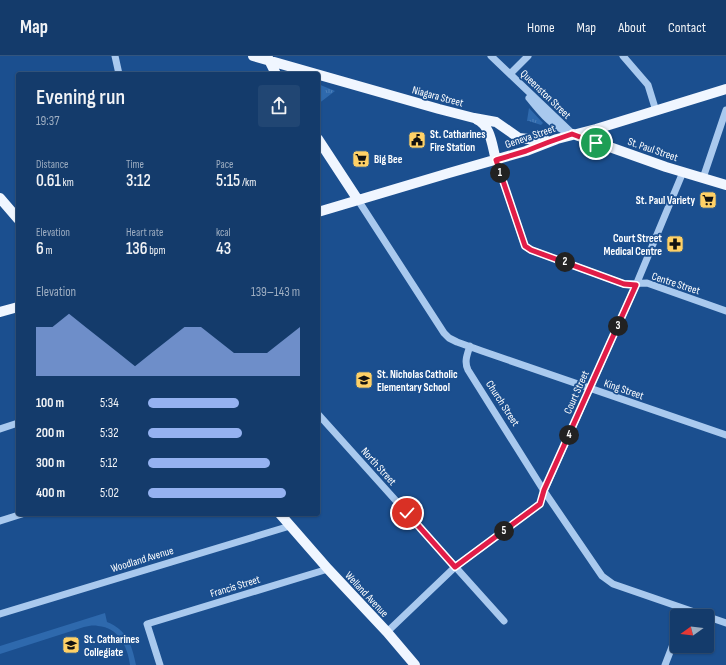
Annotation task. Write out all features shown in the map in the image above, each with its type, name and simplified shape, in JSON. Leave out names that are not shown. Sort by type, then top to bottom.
[{"type":"main road","name":"Niagara Street","points":[[253,56],[268,58],[316,72]]},
{"type":"main road","points":[[268,58],[275,72]]},
{"type":"main road","name":"Niagara Street","points":[[320,73],[474,118],[496,122],[519,138],[549,142]]},
{"type":"main road","name":"Geneva Street","points":[[320,211],[526,151],[572,134],[596,129],[726,89]]},
{"type":"main road","points":[[474,118],[481,121],[488,131],[496,160]]},
{"type":"main road","name":"St. Paul Street","points":[[572,134],[726,185]]},
{"type":"main road","points":[[320,142],[358,200]]},
{"type":"main road","points":[[0,198],[16,217]]},
{"type":"main road","points":[[0,312],[16,307]]},
{"type":"main road","name":"Welland Avenue","points":[[282,516],[328,569],[387,632],[414,665]]},
{"type":"street","points":[[115,56],[119,72]]},
{"type":"street","name":"Queenston Street","points":[[491,56],[572,134]]},
{"type":"street","points":[[510,74],[528,56]]},
{"type":"street","points":[[623,56],[648,85],[656,111]]},
{"type":"street","points":[[703,178],[726,110]]},
{"type":"street","name":"Centre Street","points":[[496,160],[525,246],[624,284],[636,285],[647,283],[726,311]]},
{"type":"street","name":"Court Street","points":[[387,632],[455,567],[540,504],[544,490],[636,285],[683,172]]},
{"type":"street","points":[[358,200],[444,333],[449,338],[470,346]]},
{"type":"street","name":"King Street","points":[[470,346],[726,435]]},
{"type":"street","name":"Church Street","points":[[470,346],[466,357],[466,365],[468,370],[544,490],[602,576],[613,584],[677,609]]},
{"type":"street","name":"North Street","points":[[320,416],[504,621]]},
{"type":"street","points":[[0,429],[16,424]]},
{"type":"street","points":[[0,521],[16,516]]},
{"type":"street","name":"Woodland Avenue","points":[[0,614],[290,526]]},
{"type":"street","name":"Francis Street","points":[[160,665],[147,624],[328,569]]},
{"type":"street","name":"Church Street","points":[[714,620],[726,623]]},
{"type":"street","points":[[665,665],[670,652]]},
{"type":"green space","points":[[320,85],[335,91],[320,102]]},
{"type":"green space","points":[[529,108],[543,123],[541,125],[527,121]]},
{"type":"green space","points":[[105,613],[107,622],[119,629],[128,639],[133,651],[136,665],[130,665],[127,651],[121,639],[116,634],[105,627],[96,626],[84,627],[0,654],[0,646]]},
{"type":"place","name":"St. Catharines Fire Station","points":[[417,140]]},
{"type":"place","name":"Big Bee","points":[[361,159]]},
{"type":"place","name":"St. Paul Variety","points":[[708,200]]},
{"type":"place","name":"Court Street Medical Centre","points":[[675,244]]},
{"type":"place","name":"St. Nicholas Catholic Elementary School","points":[[364,380]]},
{"type":"place","name":"St. Catharines Collegiate","points":[[71,645]]},
{"type":"route","points":[[407,513],[455,567],[540,504],[544,490],[636,285],[624,284],[531,250],[525,246],[521,238],[496,160],[572,134],[596,143]]}]
